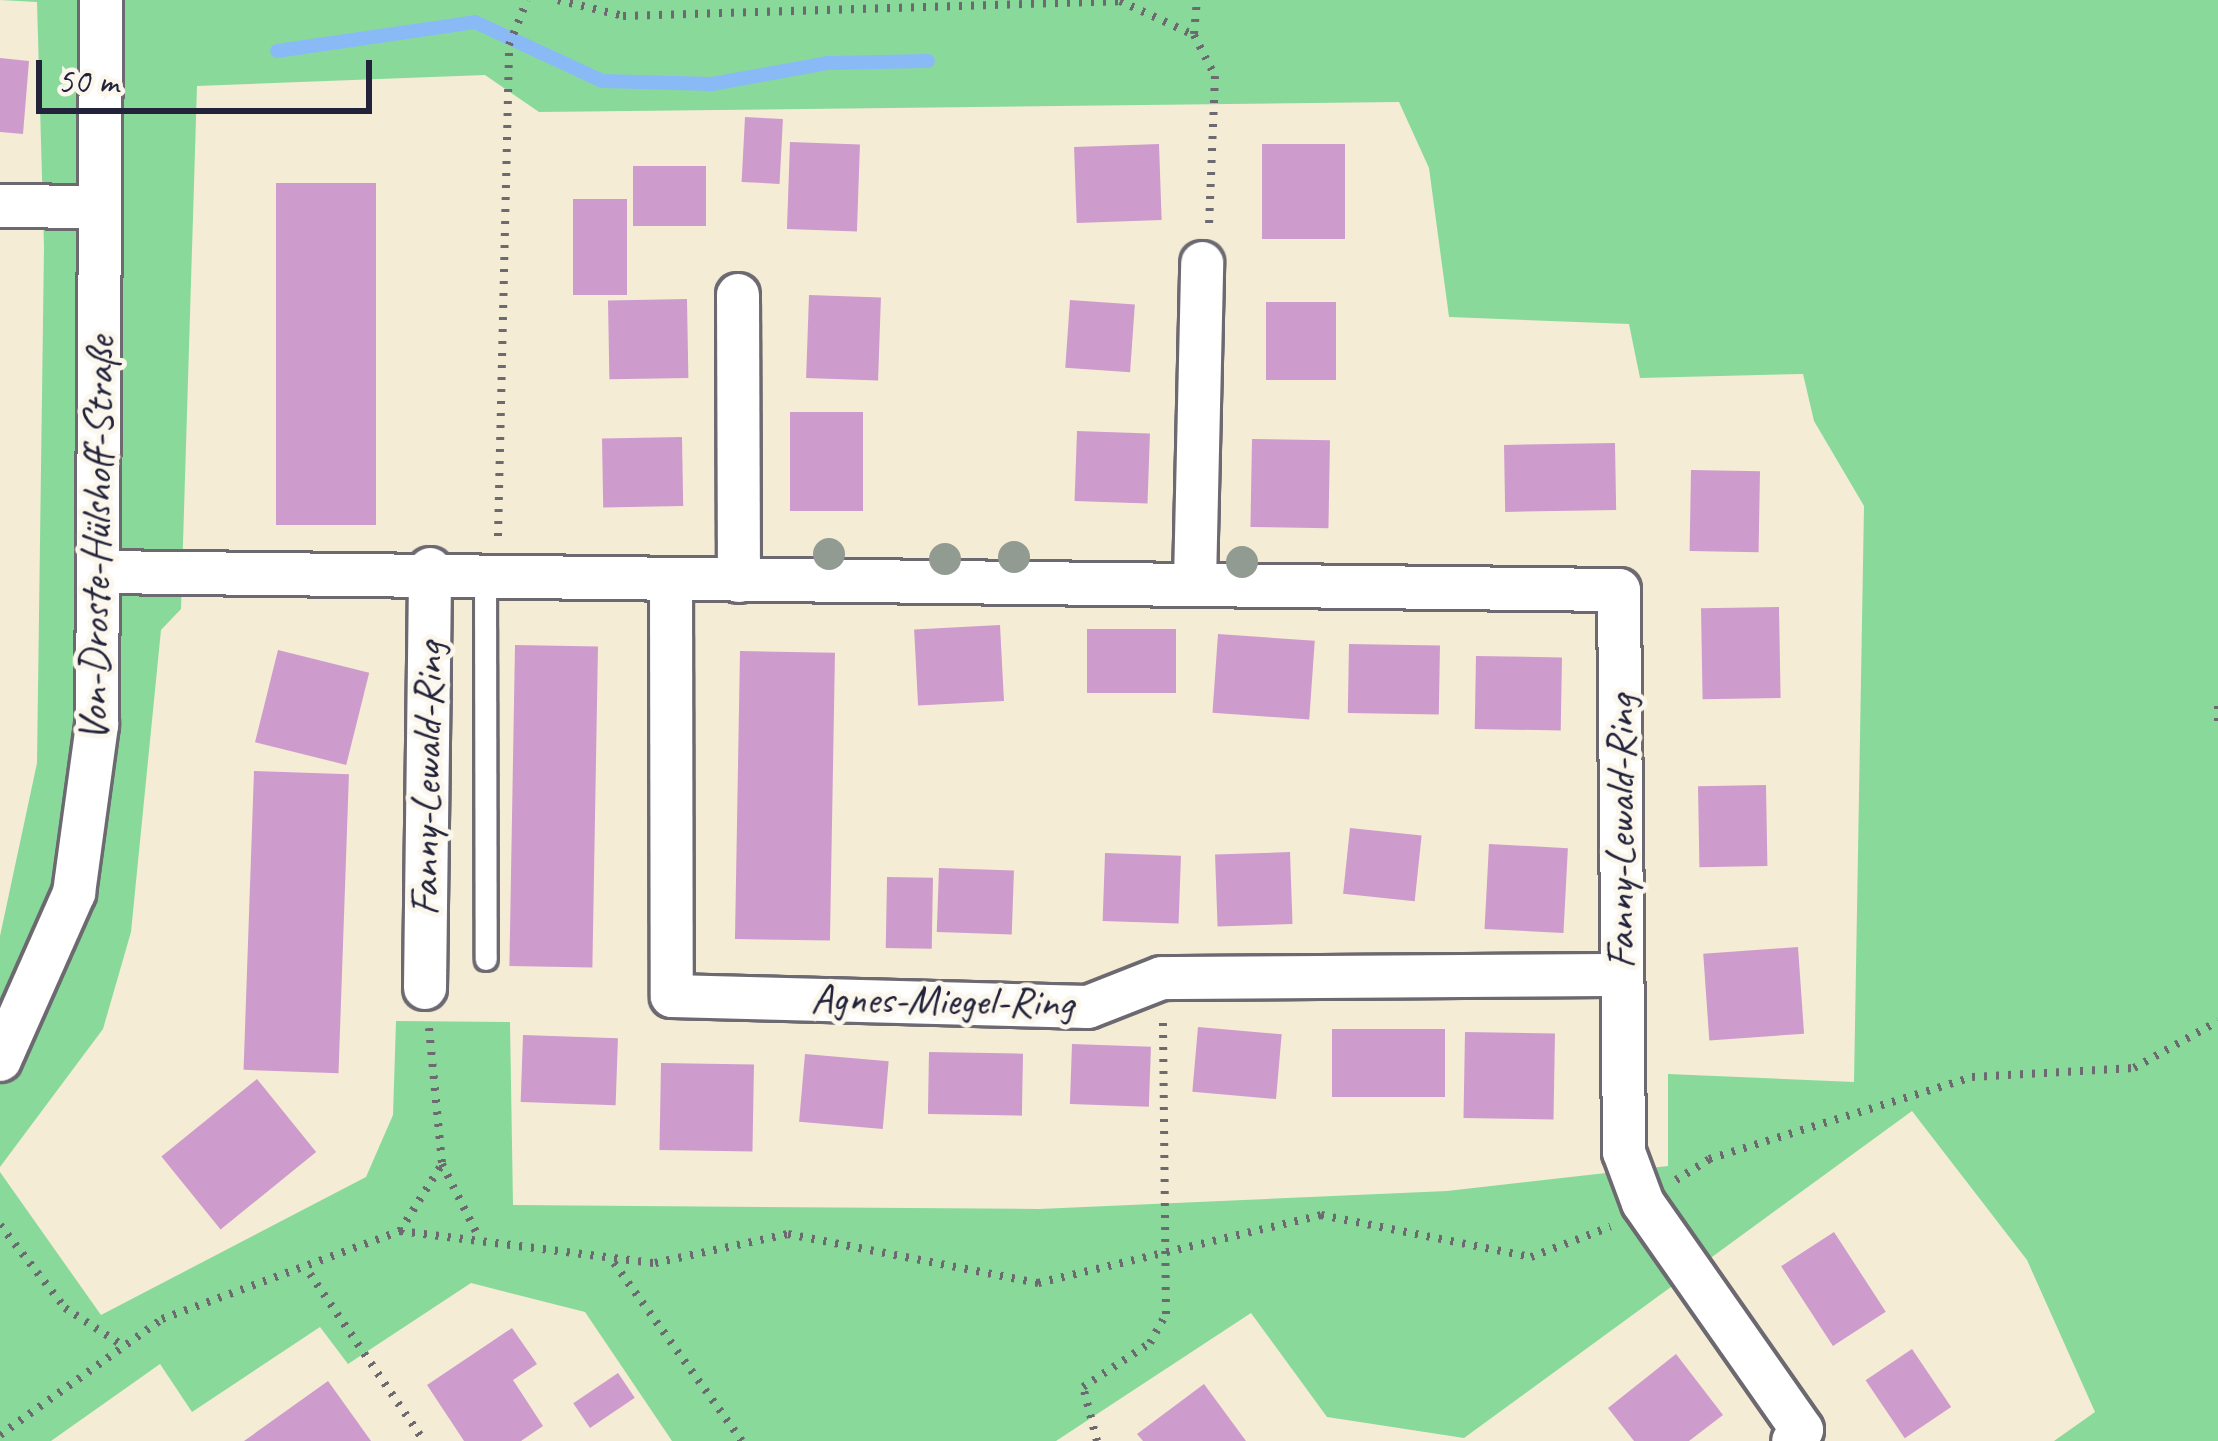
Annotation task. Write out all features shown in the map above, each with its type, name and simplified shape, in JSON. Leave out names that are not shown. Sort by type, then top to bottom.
[{"type":"street","name":"Von-Droste-Hülshoff-Straße","points":[[0,1060],[54,954],[87,827],[99,572],[101,0]]},
{"type":"street","points":[[0,206],[100,207]]},
{"type":"street","points":[[1196,582],[1202,263]]},
{"type":"street","points":[[738,295],[739,581]]},
{"type":"street","name":"Fanny-Lewald-Ring","points":[[425,988],[430,569]]},
{"type":"street","name":"Fanny-Lewald-Ring","points":[[99,572],[430,569],[671,580],[1619,590],[1624,1152],[1643,1203],[1802,1430],[1793,1441]]},
{"type":"street","name":"Agnes-Miegel-Ring","points":[[671,580],[672,996],[1088,1007],[1162,978],[1622,975]]},
{"type":"lane","points":[[486,959],[491,573]]},
{"type":"path","points":[[491,573],[509,44],[527,0]]},
{"type":"path","points":[[558,0],[623,16],[1120,1],[1194,35]]},
{"type":"path","points":[[762,11],[782,0]]},
{"type":"path","points":[[1197,0],[1194,35],[1215,76],[1218,127],[1202,263]]},
{"type":"path","points":[[2218,706],[2218,724]]},
{"type":"path","points":[[1097,1441],[1083,1387],[1161,1331],[1169,1256],[1162,978]]},
{"type":"path","points":[[425,988],[442,1164],[480,1239]]},
{"type":"path","points":[[0,1435],[122,1345],[194,1304],[310,1273],[400,1231],[655,1263],[788,1234],[1038,1283],[1169,1256],[1321,1215],[1531,1257],[1596,1238],[1709,1159],[1972,1077],[2134,1068],[2218,1021]]},
{"type":"path","points":[[400,1231],[442,1164]]},
{"type":"path","points":[[0,1225],[65,1308],[122,1345]]},
{"type":"path","points":[[613,1261],[742,1441]]},
{"type":"path","points":[[310,1273],[424,1441]]},
{"type":"green space","points":[[0,0],[2218,0],[2218,1441],[2054,1441],[2095,1412],[2027,1260],[1912,1111],[1464,1438],[1327,1417],[1251,1313],[1056,1441],[672,1441],[585,1312],[471,1283],[348,1364],[320,1327],[192,1412],[160,1364],[51,1441],[0,1441],[0,1172],[101,1315],[366,1177],[393,1115],[396,1021],[510,1022],[513,1205],[1039,1209],[1447,1191],[1668,1166],[1668,1074],[1854,1082],[1864,506],[1814,421],[1803,374],[1640,378],[1629,324],[1449,317],[1429,168],[1399,102],[539,112],[485,75],[197,86],[181,609],[161,630],[131,932],[103,1029],[0,1167],[0,936],[37,763],[44,247],[37,2]]},
{"type":"building","points":[[0,58],[29,61],[23,134],[0,132]]},
{"type":"building","points":[[745,117],[783,119],[780,184],[742,182]]},
{"type":"building","points":[[790,142],[860,144],[857,231],[787,229]]},
{"type":"building","points":[[1159,144],[1162,220],[1077,223],[1074,147]]},
{"type":"building","points":[[1262,144],[1345,144],[1345,239],[1262,239]]},
{"type":"building","points":[[633,166],[706,166],[706,226],[633,226]]},
{"type":"building","points":[[276,183],[376,183],[376,525],[276,525]]},
{"type":"building","points":[[573,199],[627,199],[627,295],[573,295]]},
{"type":"building","points":[[809,295],[881,298],[878,380],[806,378]]},
{"type":"building","points":[[687,299],[688,378],[609,379],[608,300]]},
{"type":"building","points":[[1070,300],[1135,305],[1130,372],[1065,368]]},
{"type":"building","points":[[1266,302],[1336,302],[1336,380],[1266,380]]},
{"type":"building","points":[[790,412],[863,412],[863,511],[790,511]]},
{"type":"building","points":[[1077,431],[1150,434],[1148,504],[1075,501]]},
{"type":"building","points":[[682,437],[683,506],[603,507],[602,438]]},
{"type":"building","points":[[1252,439],[1330,440],[1328,528],[1250,527]]},
{"type":"building","points":[[1615,443],[1616,510],[1505,512],[1504,445]]},
{"type":"building","points":[[1691,470],[1760,471],[1759,552],[1690,551]]},
{"type":"building","points":[[1779,607],[1781,698],[1703,699],[1701,608]]},
{"type":"building","points":[[1000,625],[1004,701],[918,705],[914,630]]},
{"type":"building","points":[[1087,629],[1176,629],[1176,693],[1087,693]]},
{"type":"building","points":[[1218,634],[1315,641],[1309,720],[1212,713]]},
{"type":"building","points":[[1349,644],[1440,646],[1439,715],[1348,713]]},
{"type":"building","points":[[515,645],[598,646],[592,967],[509,966]]},
{"type":"building","points":[[278,650],[369,673],[346,765],[255,742]]},
{"type":"building","points":[[740,651],[835,653],[830,941],[735,939]]},
{"type":"building","points":[[1476,656],[1562,658],[1561,730],[1475,729]]},
{"type":"building","points":[[254,771],[349,774],[339,1073],[244,1070]]},
{"type":"building","points":[[1766,785],[1767,866],[1699,867],[1698,786]]},
{"type":"building","points":[[1350,828],[1422,836],[1415,901],[1343,894]]},
{"type":"building","points":[[1489,844],[1568,848],[1563,933],[1485,929]]},
{"type":"building","points":[[1290,852],[1293,924],[1218,927],[1215,855]]},
{"type":"building","points":[[1105,853],[1181,856],[1179,924],[1103,921]]},
{"type":"building","points":[[939,868],[1014,871],[1012,935],[937,932]]},
{"type":"building","points":[[887,877],[933,878],[932,949],[886,948]]},
{"type":"building","points":[[1798,947],[1804,1034],[1709,1040],[1703,954]]},
{"type":"building","points":[[1198,1027],[1282,1034],[1276,1099],[1192,1092]]},
{"type":"building","points":[[1332,1029],[1445,1029],[1445,1097],[1332,1097]]},
{"type":"building","points":[[1465,1032],[1555,1034],[1553,1120],[1463,1118]]},
{"type":"building","points":[[523,1035],[618,1038],[616,1105],[521,1102]]},
{"type":"building","points":[[1072,1044],[1151,1047],[1149,1107],[1070,1104]]},
{"type":"building","points":[[929,1052],[1023,1054],[1022,1116],[928,1114]]},
{"type":"building","points":[[805,1054],[889,1061],[883,1129],[799,1122]]},
{"type":"building","points":[[661,1063],[754,1065],[752,1152],[659,1150]]},
{"type":"building","points":[[257,1079],[316,1152],[221,1229],[161,1156]]},
{"type":"building","points":[[1834,1232],[1886,1312],[1833,1346],[1781,1266]]},
{"type":"building","points":[[512,1328],[537,1364],[513,1380],[543,1426],[521,1441],[464,1441],[427,1385]]},
{"type":"building","points":[[1912,1349],[1951,1407],[1905,1438],[1866,1380]]},
{"type":"building","points":[[1676,1354],[1723,1415],[1689,1441],[1634,1441],[1608,1408]]},
{"type":"building","points":[[618,1373],[635,1398],[590,1428],[573,1403]]},
{"type":"building","points":[[328,1381],[371,1441],[244,1441]]},
{"type":"building","points":[[1204,1384],[1246,1441],[1143,1441],[1137,1434]]},
{"type":"waterway","points":[[277,51],[475,22],[602,81],[712,84],[827,63],[928,61]]}]
